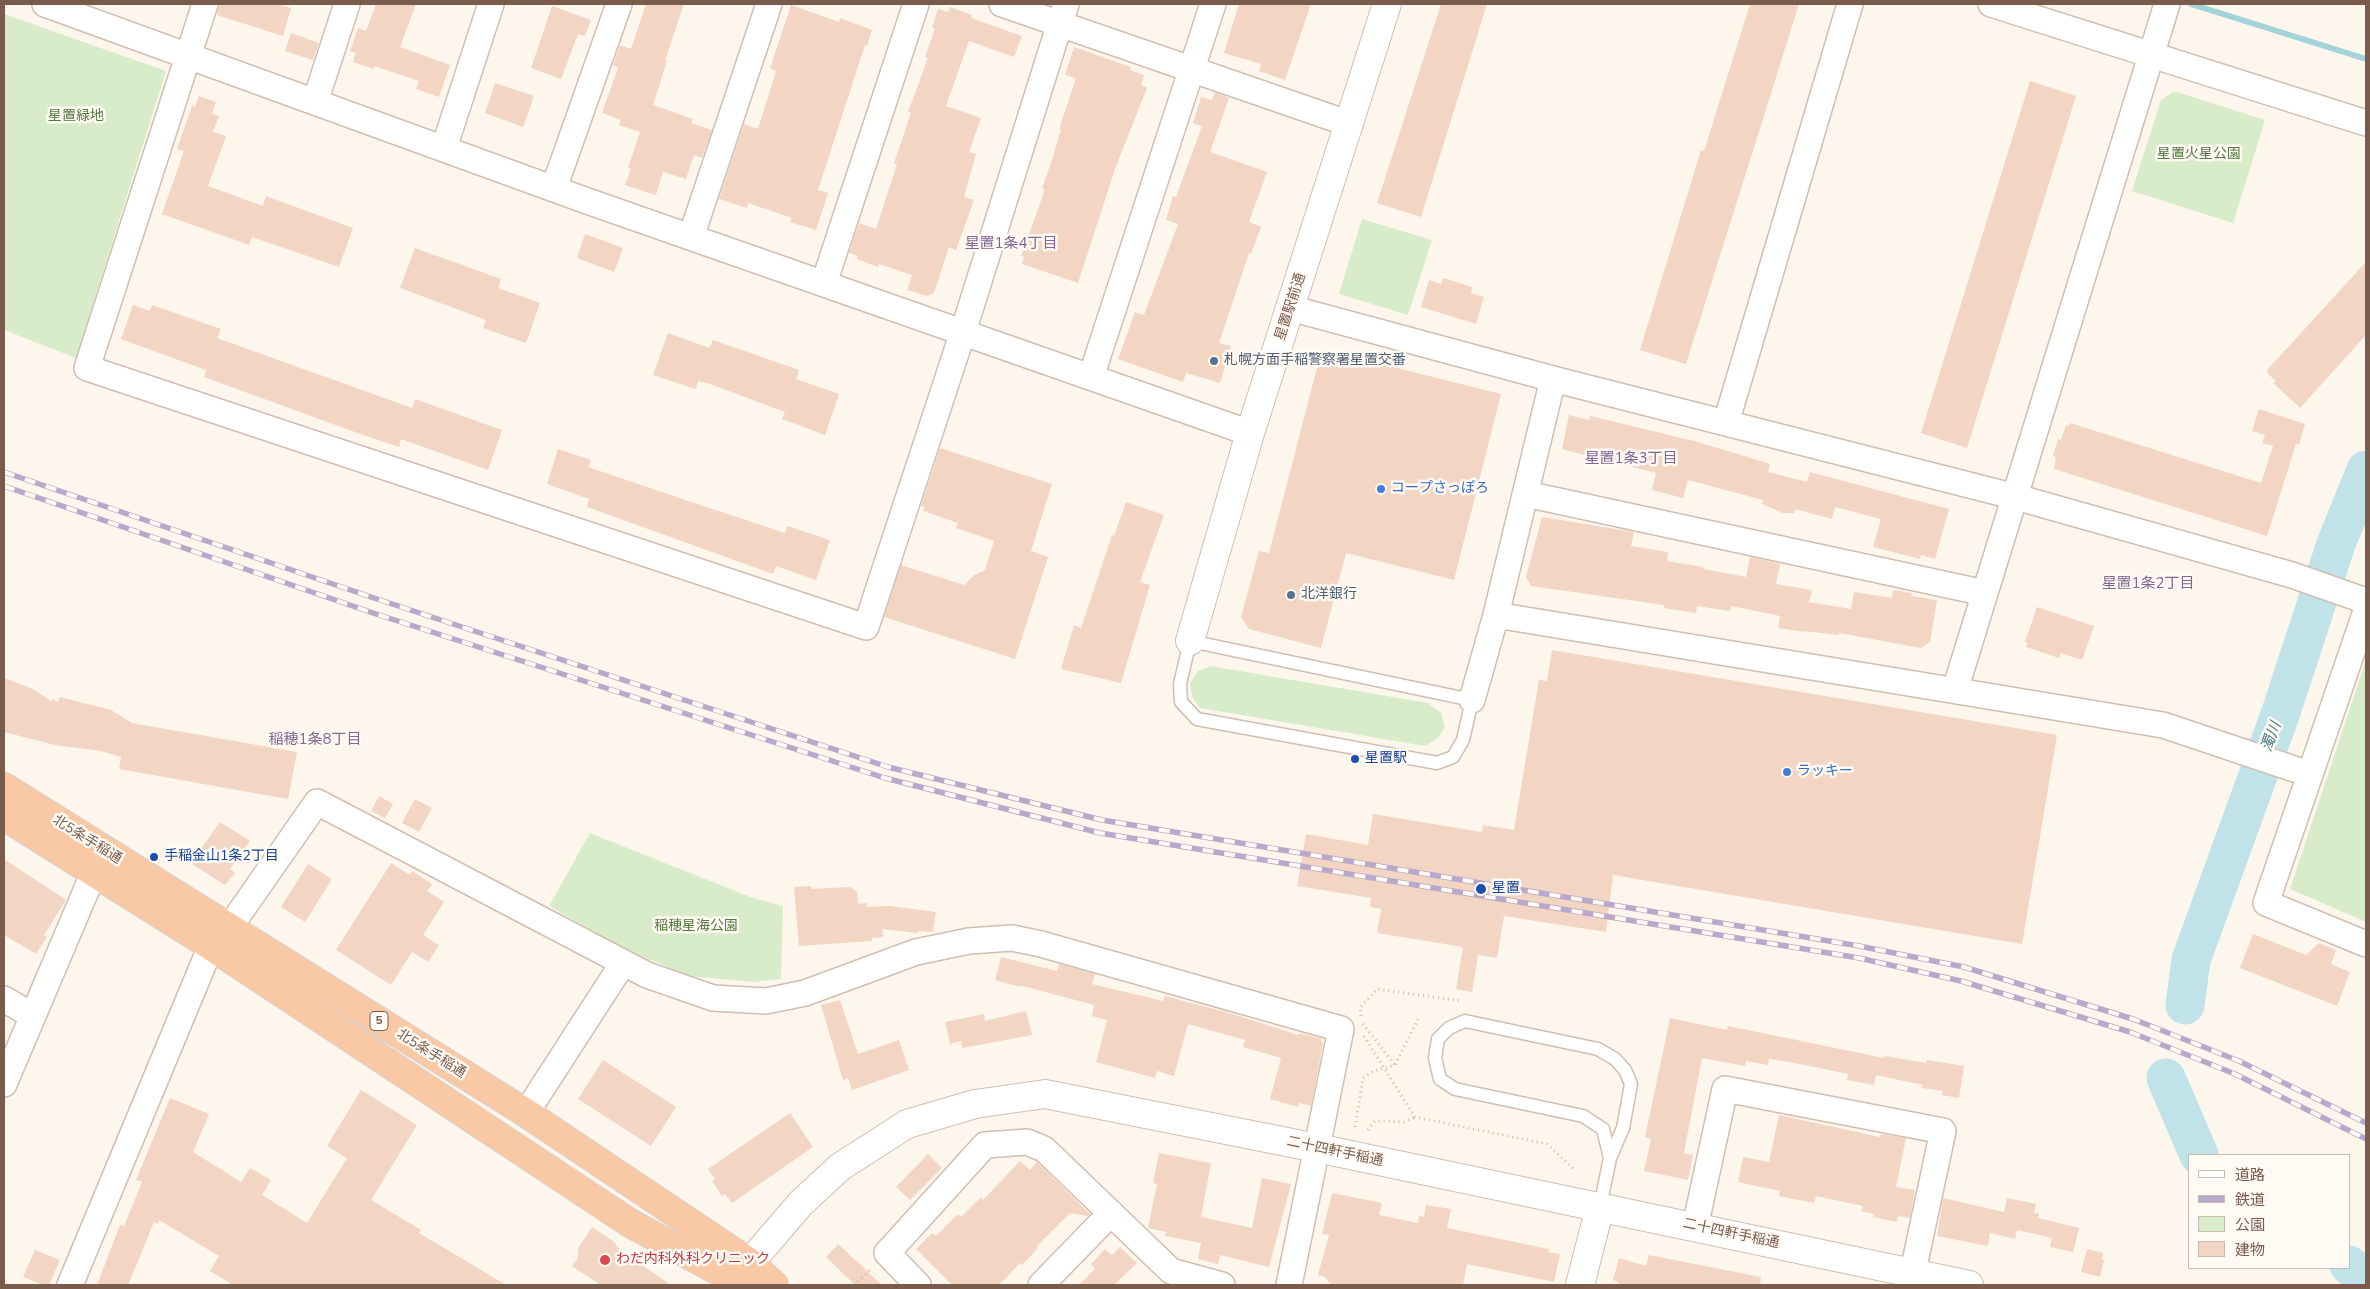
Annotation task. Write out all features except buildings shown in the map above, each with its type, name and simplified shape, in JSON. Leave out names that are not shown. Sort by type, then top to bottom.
[{"type":"highway","name":"北5条手稲通","points":[[4,787],[630,1223],[739,1278],[774,1285]]},
{"type":"highway","name":"北5条手稲通","points":[[4,816],[94,872],[220,937],[526,1114],[739,1278]]},
{"type":"street","points":[[205,4],[87,368],[866,627],[963,332],[1063,14]]},
{"type":"street","points":[[315,102],[347,4]]},
{"type":"street","points":[[444,148],[491,4]]},
{"type":"street","points":[[554,188],[619,4]]},
{"type":"street","points":[[691,237],[768,4]]},
{"type":"street","points":[[824,283],[916,4]]},
{"type":"street","points":[[1002,4],[1063,14],[1192,70],[1350,124]]},
{"type":"street","points":[[1091,377],[1213,4]]},
{"type":"street","name":"星置駅前通","points":[[1190,641],[1250,433],[1388,4]]},
{"type":"street","points":[[1726,423],[1850,4]]},
{"type":"street","points":[[1991,4],[2366,124]]},
{"type":"street","points":[[54,5],[554,188],[1250,433]]},
{"type":"street","points":[[1955,690],[2167,6]]},
{"type":"street","points":[[1290,308],[1553,379],[2016,497],[2292,575],[2356,598]]},
{"type":"street","points":[[1472,700],[1496,615],[1553,379]]},
{"type":"street","points":[[1526,494],[1984,593]]},
{"type":"street","points":[[2366,611],[2300,771],[2266,904],[2366,944]]},
{"type":"street","points":[[1496,615],[2163,725],[2300,771]]},
{"type":"street","points":[[70,1285],[220,937],[317,802],[647,975],[712,998],[766,1001],[805,993],[916,952],[969,941],[1012,938],[1042,944],[1341,1028],[1289,1285]]},
{"type":"street","points":[[4,1084],[94,872]]},
{"type":"street","points":[[526,1114],[623,963]]},
{"type":"street","points":[[4,999],[34,1016]]},
{"type":"street","points":[[1695,1227],[1725,1089],[1943,1131],[1911,1279]]},
{"type":"street","name":"二十四軒手稲通","points":[[739,1278],[801,1204],[840,1167],[907,1124],[975,1104],[1045,1094],[1317,1148],[1695,1227],[1911,1279],[1969,1285]]},
{"type":"street","points":[[918,1285],[887,1253],[985,1145],[1027,1142],[1044,1149],[1171,1271],[1222,1285]]},
{"type":"street","points":[[1580,1285],[1600,1207]]},
{"type":"street","points":[[1041,1285],[1110,1213]]},
{"type":"lane","points":[[1190,641],[1472,700],[1463,740],[1453,757],[1437,763],[1197,719],[1181,702],[1180,684],[1190,641]]},
{"type":"lane","points":[[1600,1207],[1610,1158],[1623,1128],[1631,1084],[1625,1070],[1615,1059],[1598,1049],[1465,1020],[1449,1028],[1438,1039],[1435,1058],[1440,1079],[1455,1089],[1583,1116],[1602,1129],[1610,1158]]},
{"type":"path","points":[[1395,1065],[1362,1022],[1360,1008],[1377,989],[1462,1001]]},
{"type":"path","points":[[1355,1127],[1363,1078],[1372,1072],[1395,1065],[1418,1018]]},
{"type":"path","points":[[1363,1036],[1386,1068],[1415,1117]]},
{"type":"path","points":[[1368,1130],[1375,1121],[1405,1122],[1415,1117],[1547,1144],[1574,1169]]},
{"type":"path","points":[[854,1285],[877,1263]]},
{"type":"green space","name":"星置緑地","points":[[4,14],[166,71],[76,358],[4,330]]},
{"type":"green space","name":"星置火星公園","points":[[2174,91],[2265,120],[2233,223],[2132,191],[2161,100]]},
{"type":"green space","points":[[1362,219],[1432,240],[1408,315],[1339,294]]},
{"type":"green space","points":[[2366,660],[2366,922],[2290,889]]},
{"type":"green space","points":[[1210,666],[1428,703],[1441,713],[1445,727],[1438,738],[1425,746],[1200,708],[1192,697],[1190,683],[1198,671]]},
{"type":"green space","name":"稲穂星海公園","points":[[590,833],[753,898],[783,906],[781,979],[754,982],[688,976],[621,947],[549,906]]},
{"type":"waterway","points":[[2191,4],[2366,59]]},
{"type":"waterway","name":"濁川","points":[[2185,1005],[2191,960],[2281,712],[2336,544],[2366,470]]},
{"type":"waterway","name":"濁川","points":[[2166,1078],[2199,1154]]},
{"type":"waterway","name":"濁川","points":[[2350,1266],[2366,1278]]},
{"type":"railway","points":[[4,472],[374,598],[888,767],[1102,820],[1859,946],[1964,967],[2133,1019],[2239,1061],[2366,1123]]},
{"type":"railway","points":[[4,486],[373,613],[885,778],[1100,833],[1859,958],[1961,981],[2130,1032],[2235,1074],[2366,1139]]},
{"type":"place","name":"札幌方面手稲警察署星置交番","points":[[1214,361]]},
{"type":"place","name":"コープさっぽろ","points":[[1381,489]]},
{"type":"place","name":"北洋銀行","points":[[1291,595]]},
{"type":"place","name":"星置駅","points":[[1355,759]]},
{"type":"place","name":"ラッキー","points":[[1787,772]]},
{"type":"place","name":"手稲金山1条2丁目","points":[[154,857]]},
{"type":"place","name":"星置","points":[[1481,889]]},
{"type":"place","name":"わだ内科外科クリニック","points":[[605,1260]]},
{"type":"district","name":"星置1条4丁目","points":[[1011,244]]},
{"type":"district","name":"星置1条3丁目","points":[[1631,459]]},
{"type":"district","name":"星置1条2丁目","points":[[2148,584]]},
{"type":"district","name":"稲穂1条8丁目","points":[[315,740]]}]
